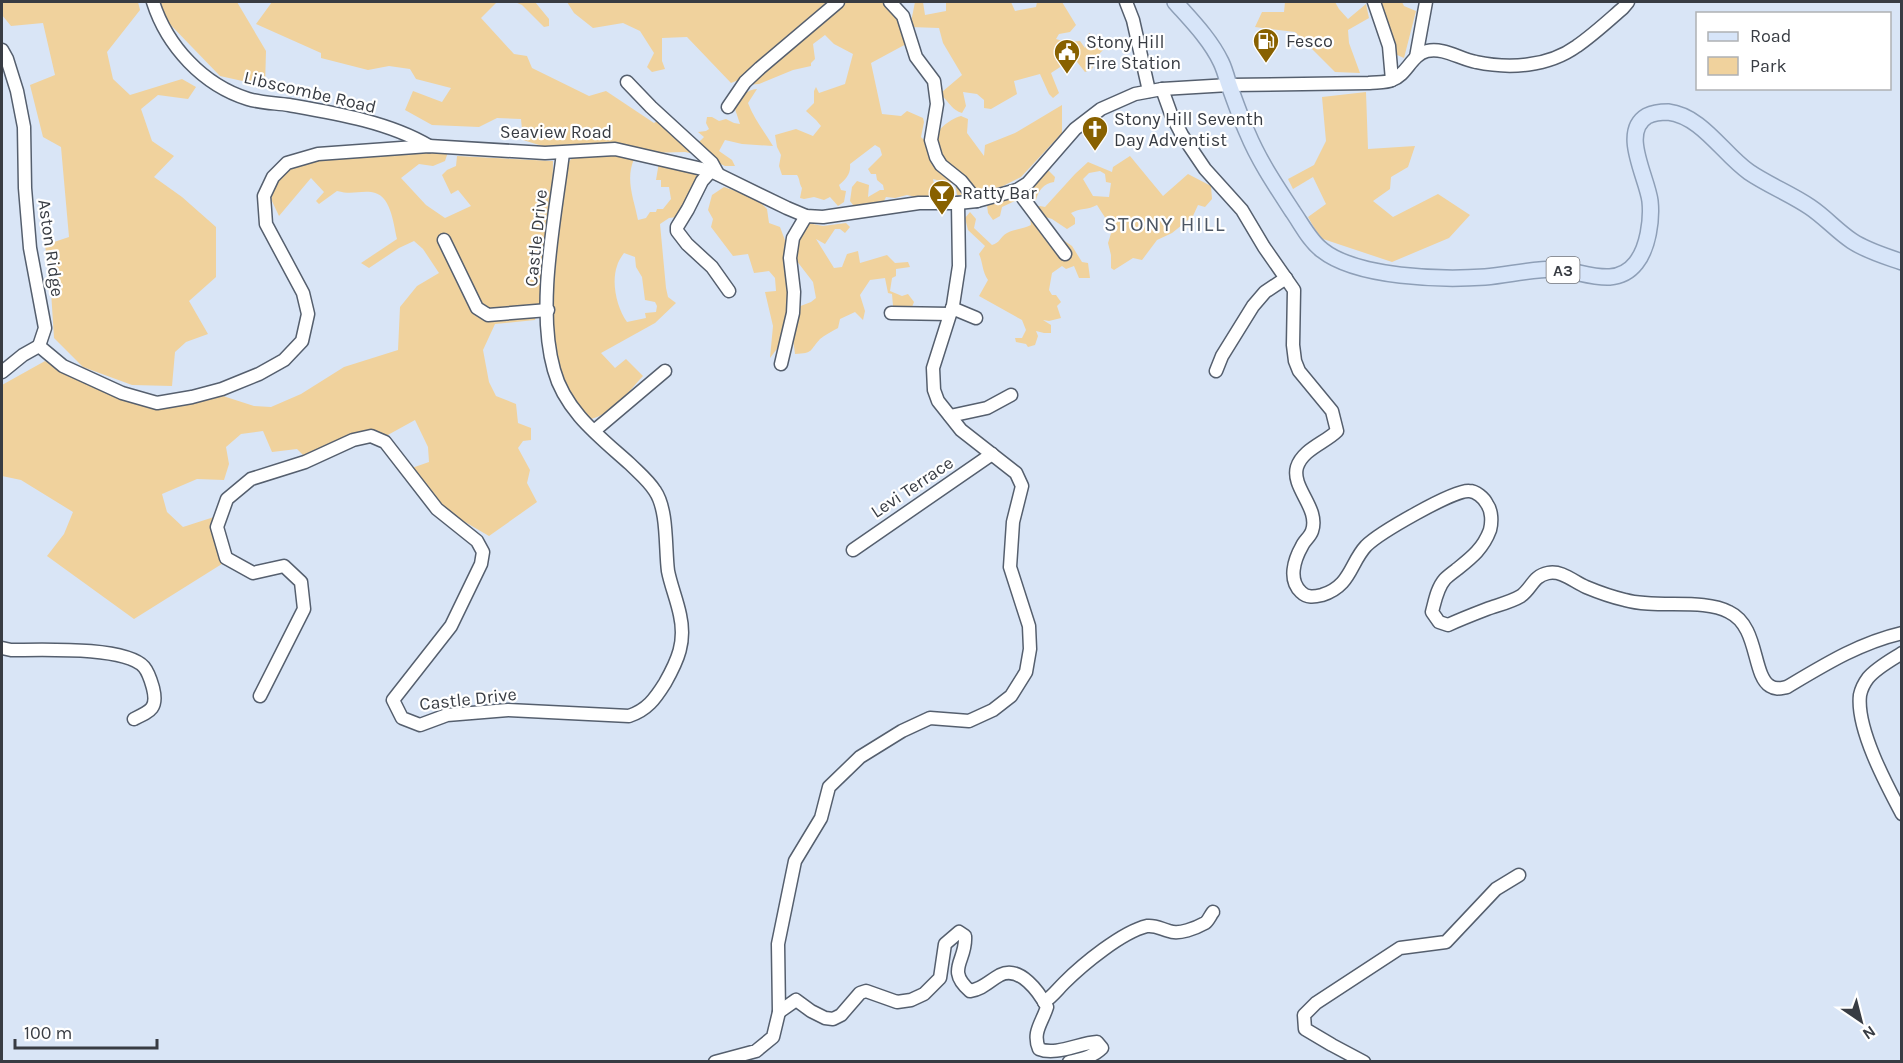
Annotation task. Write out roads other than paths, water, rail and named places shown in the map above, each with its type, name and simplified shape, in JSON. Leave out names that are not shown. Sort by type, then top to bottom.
[{"type":"main road","name":"A3","points":[[1175,2],[1205,36],[1221,62],[1256,153],[1275,185],[1310,237],[1323,251],[1343,262],[1372,271],[1441,278],[1486,277],[1558,269],[1610,277],[1626,273],[1637,262],[1645,244],[1650,215],[1649,199],[1635,143],[1635,129],[1640,120],[1652,113],[1667,112],[1683,116],[1701,128],[1748,171],[1811,207],[1852,242],[1872,252],[1902,262]]},
{"type":"street","name":"Libscombe Road","points":[[153,2],[168,37],[187,60],[219,87],[250,100],[325,112],[391,129],[429,146]]},
{"type":"street","points":[[728,107],[746,82],[760,68],[838,2]]},
{"type":"street","points":[[890,2],[903,16],[915,57],[934,81],[937,104],[932,140],[936,157],[941,165],[961,181],[977,201]]},
{"type":"street","points":[[1126,2],[1155,90],[1205,169],[1242,210],[1294,290],[1295,361],[1299,371],[1332,411],[1337,431],[1329,439],[1306,452],[1298,466],[1297,480],[1307,499],[1313,518],[1312,532],[1302,546],[1293,569],[1295,585],[1302,594],[1314,597],[1327,594],[1341,584],[1365,548],[1384,531],[1456,494],[1470,491],[1481,496],[1488,505],[1492,523],[1486,542],[1470,559],[1445,579],[1436,596],[1432,612],[1439,622],[1449,625],[1523,595],[1539,575],[1552,572],[1626,601],[1653,605],[1714,606],[1732,612],[1745,626],[1752,640],[1765,682],[1778,689],[1787,687],[1834,658],[1874,641],[1902,633]]},
{"type":"street","points":[[1374,2],[1389,46],[1392,80],[1402,74],[1416,57],[1426,51],[1439,51],[1474,62],[1503,66],[1530,64],[1556,58],[1577,47],[1628,2]]},
{"type":"street","points":[[1416,57],[1426,2]]},
{"type":"street","name":"Aston Ridge","points":[[2,50],[18,91],[24,127],[25,188],[30,248],[45,328],[39,346]]},
{"type":"street","name":"Seaview Road","points":[[39,346],[63,366],[122,393],[157,403],[222,389],[259,374],[284,360],[302,341],[308,314],[303,293],[266,224],[264,196],[273,177],[287,163],[318,154],[429,146],[563,153],[615,149],[715,173],[806,216],[823,218],[919,203],[977,201],[1017,190],[1028,183],[1075,129],[1101,109],[1135,94],[1155,90],[1229,85],[1369,83],[1392,80]]},
{"type":"street","points":[[627,82],[712,163],[715,173],[702,181],[677,231],[687,244],[712,267],[729,291]]},
{"type":"street","name":"Castle Drive","points":[[260,696],[304,609],[301,582],[284,566],[253,573],[226,558],[216,526],[227,499],[251,479],[305,462],[353,440],[371,436],[385,442],[437,509],[477,541],[483,552],[481,564],[451,626],[393,700],[402,718],[420,725],[447,716],[508,710],[629,716],[640,712],[654,701],[676,664],[682,644],[681,616],[669,573],[662,509],[657,492],[571,407],[554,371],[548,333],[550,258],[563,153]]},
{"type":"street","points":[[1017,190],[1065,254]]},
{"type":"street","points":[[715,1062],[756,1051],[773,1037],[779,1012],[778,944],[795,861],[821,818],[829,787],[860,757],[902,731],[930,718],[969,721],[993,710],[1011,696],[1026,672],[1030,649],[1029,626],[1010,567],[1012,522],[1022,486],[1016,473],[961,430],[938,401],[934,390],[933,368],[951,311],[959,266],[958,203]]},
{"type":"street","points":[[781,364],[793,313],[794,292],[790,258],[793,238],[806,216]]},
{"type":"street","points":[[444,240],[477,308],[482,313],[488,315],[548,310]]},
{"type":"street","points":[[1216,371],[1222,356],[1253,306],[1265,292],[1286,278]]},
{"type":"street","points":[[891,314],[951,311],[976,318]]},
{"type":"street","points":[[2,372],[23,355],[39,346]]},
{"type":"street","points":[[594,431],[665,370]]},
{"type":"street","points":[[950,416],[987,408],[1011,395]]},
{"type":"street","name":"Levi Terrace","points":[[852,550],[992,454]]},
{"type":"street","points":[[2,648],[102,652],[128,658],[143,665],[149,673],[156,699],[150,711],[134,719]]},
{"type":"street","points":[[1902,653],[1868,677],[1860,693],[1860,712],[1864,730],[1885,781],[1902,813]]},
{"type":"street","points":[[1364,1062],[1305,1029],[1304,1015],[1316,1003],[1400,948],[1446,942],[1496,889],[1519,875]]},
{"type":"street","points":[[1044,1002],[1082,967],[1130,932],[1149,926],[1158,926],[1175,933],[1207,922],[1213,912]]},
{"type":"street","points":[[779,1012],[796,1000],[825,1018],[833,1019],[841,1015],[860,993],[867,991],[897,1002],[911,1000],[924,994],[940,978],[945,944],[959,932],[965,936],[966,945],[957,970],[960,982],[970,991],[979,990],[1002,974],[1013,973],[1035,987],[1047,1007],[1036,1031],[1035,1040],[1039,1049],[1046,1052],[1097,1042],[1102,1048],[1086,1058],[1069,1062]]},
{"type":"place","name":"Fesco","points":[[1266,64]]},
{"type":"place","name":"Stony Hill Fire Station","points":[[1067,75]]},
{"type":"place","name":"Stony Hill Seventh Day Adventist","points":[[1095,152]]},
{"type":"place","name":"Ratty Bar","points":[[942,216]]},
{"type":"district","name":"STONY HILL","points":[[1165,224]]}]
